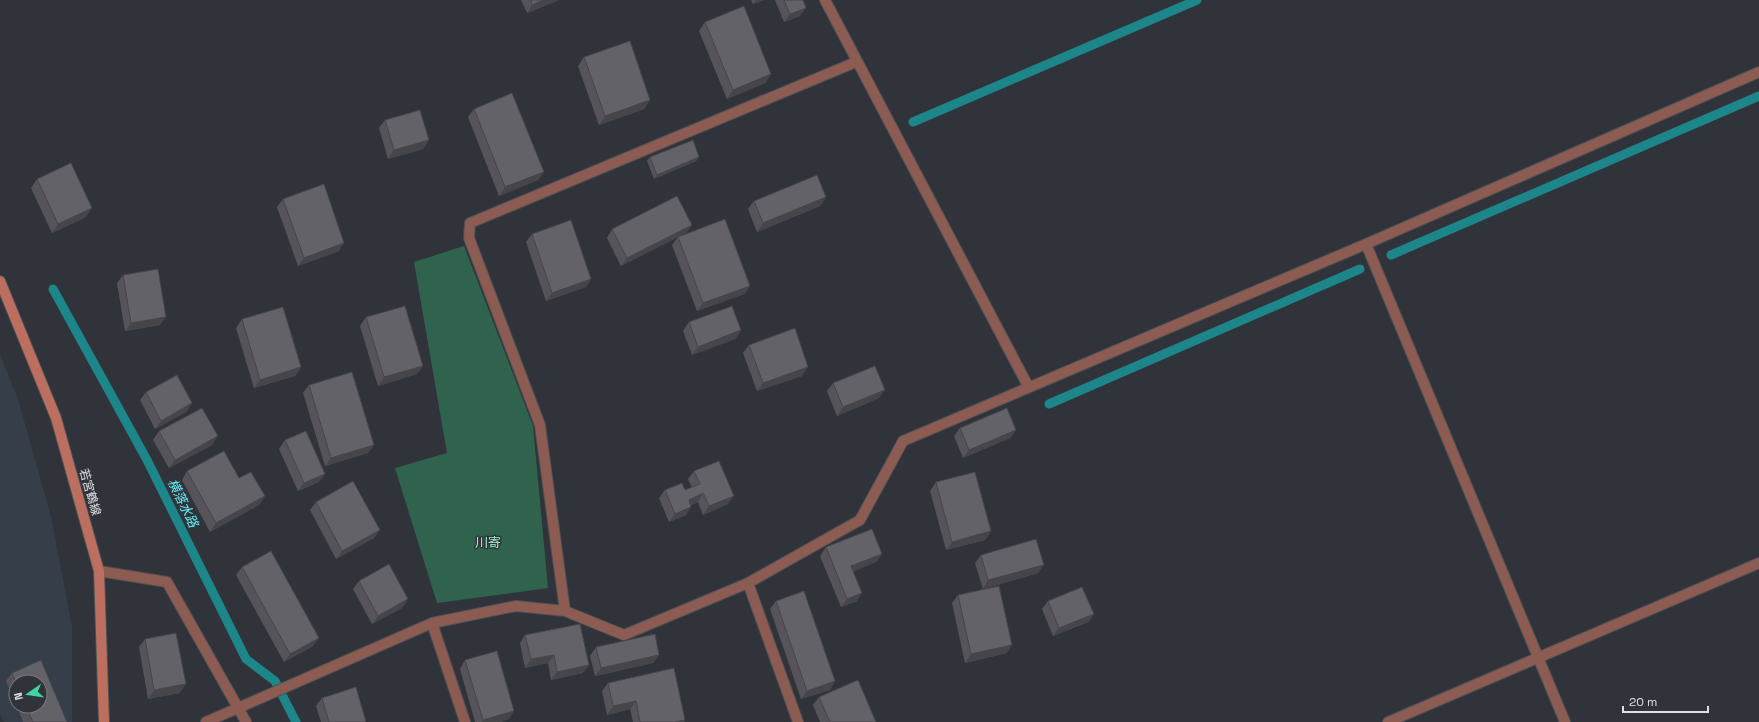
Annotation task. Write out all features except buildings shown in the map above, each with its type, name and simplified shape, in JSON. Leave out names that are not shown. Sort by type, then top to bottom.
[{"type":"main road","name":"若宮鶴線","points":[[0,280],[56,418],[99,571],[104,722]]},
{"type":"street","points":[[825,0],[856,62],[1028,386]]},
{"type":"street","points":[[565,611],[540,425],[469,238],[470,223],[856,62]]},
{"type":"street","points":[[206,722],[432,623],[516,606],[565,611],[624,635],[748,583],[860,520],[903,441],[1028,386],[1366,244],[1759,72]]},
{"type":"street","points":[[1366,244],[1565,722]]},
{"type":"street","points":[[1388,722],[1759,563]]},
{"type":"street","points":[[99,571],[167,582],[246,722]]},
{"type":"street","points":[[748,583],[798,722]]},
{"type":"street","points":[[432,623],[465,722]]},
{"type":"shaded area","points":[[0,355],[18,399],[51,517],[72,627],[72,722],[4,722],[0,713]]},
{"type":"green space","points":[[464,246],[533,426],[548,588],[437,603],[395,468],[447,453],[414,262]]},
{"type":"waterway","points":[[913,122],[1197,0]]},
{"type":"waterway","points":[[1391,255],[1759,96]]},
{"type":"waterway","points":[[1049,404],[1360,269]]},
{"type":"waterway","name":"横落水路","points":[[53,289],[147,460],[246,659],[275,681],[296,722]]},
{"type":"district","name":"川寄","points":[[488,542]]}]
